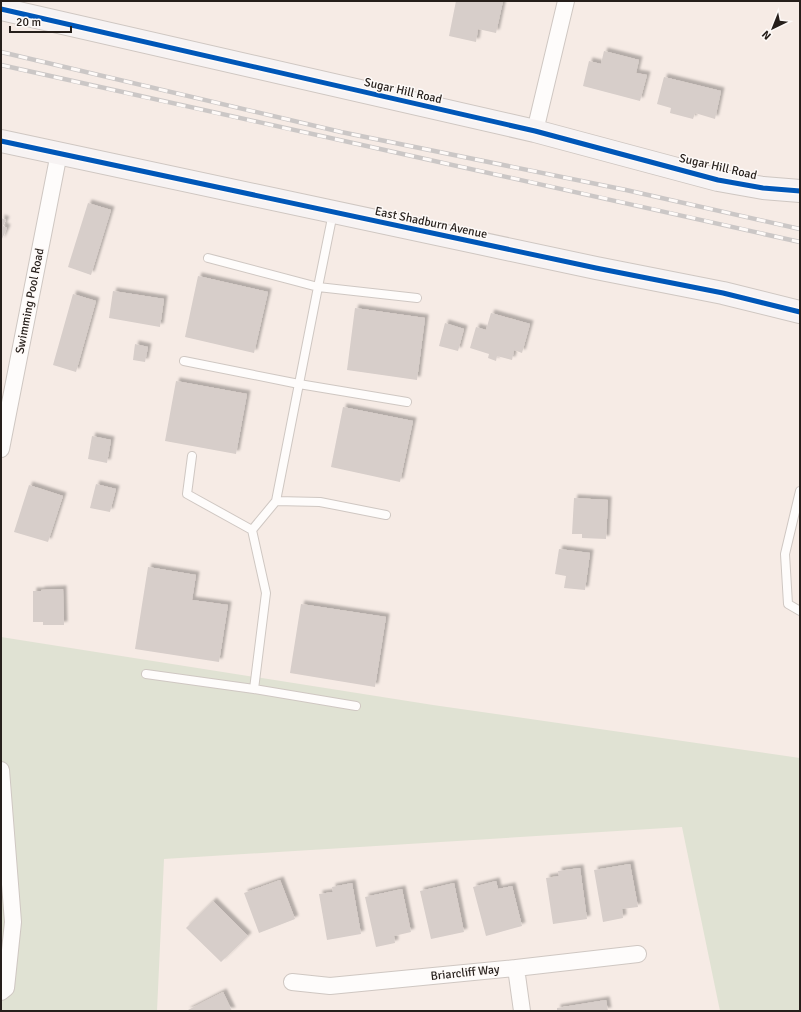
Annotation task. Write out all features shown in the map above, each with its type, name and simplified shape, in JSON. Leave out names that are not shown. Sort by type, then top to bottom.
[{"type":"street","points":[[534,131],[566,1]]},
{"type":"street","name":"Sugar Hill Road","points":[[1,9],[534,131],[718,180],[763,188],[800,191]]},
{"type":"street","name":"East Shadburn Avenue","points":[[1,141],[723,294],[800,312]]},
{"type":"street","name":"Swimming Pool Road","points":[[1,449],[59,153]]},
{"type":"street","points":[[1,770],[13,922],[6,988],[1,992]]},
{"type":"street","name":"Briarcliff Way","points":[[292,982],[330,986],[516,968],[638,954]]},
{"type":"street","points":[[516,968],[522,1011]]},
{"type":"lane","points":[[252,530],[276,501],[334,212]]},
{"type":"lane","points":[[208,258],[318,287],[417,298]]},
{"type":"lane","points":[[184,361],[299,384],[407,402]]},
{"type":"lane","points":[[192,456],[187,494],[252,530],[266,592],[254,689]]},
{"type":"lane","points":[[800,491],[785,554],[788,604],[800,612]]},
{"type":"lane","points":[[276,501],[320,502],[386,515]]},
{"type":"lane","points":[[146,674],[254,689],[356,706]]},
{"type":"shaded area","points":[[1,637],[433,705],[800,758],[800,1011],[720,1011],[682,827],[164,859],[157,1011],[1,1011]]},
{"type":"building","points":[[456,1],[503,1],[496,33],[478,29],[476,42],[449,36]]},
{"type":"building","points":[[604,51],[639,60],[636,73],[647,75],[640,101],[583,86],[589,61],[601,64]]},
{"type":"building","points":[[664,77],[721,91],[715,119],[695,113],[693,119],[670,113],[671,108],[657,104]]},
{"type":"building","points":[[88,203],[111,210],[91,275],[68,267]]},
{"type":"building","points":[[1,218],[6,220],[3,226],[7,228],[1,241]]},
{"type":"building","points":[[198,276],[268,292],[254,353],[185,337]]},
{"type":"building","points":[[113,291],[164,299],[160,327],[109,318]]},
{"type":"building","points":[[73,294],[96,301],[76,372],[53,365]]},
{"type":"building","points":[[355,308],[425,318],[417,380],[347,370]]},
{"type":"building","points":[[491,313],[530,324],[522,353],[514,350],[512,360],[497,356],[496,361],[488,358],[489,354],[470,348],[476,327],[486,330]]},
{"type":"building","points":[[445,323],[464,329],[458,351],[439,346]]},
{"type":"building","points":[[135,344],[148,347],[145,362],[133,360]]},
{"type":"building","points":[[176,381],[247,394],[236,454],[165,441]]},
{"type":"building","points":[[343,407],[413,421],[400,482],[331,467]]},
{"type":"building","points":[[92,436],[111,440],[107,463],[88,459]]},
{"type":"building","points":[[96,484],[116,489],[110,512],[90,508]]},
{"type":"building","points":[[29,485],[63,496],[48,542],[14,532]]},
{"type":"building","points":[[574,498],[608,500],[606,539],[582,538],[582,534],[572,534]]},
{"type":"building","points":[[559,549],[590,553],[585,590],[564,588],[566,576],[555,574]]},
{"type":"building","points":[[148,567],[196,575],[192,600],[228,605],[219,662],[135,649]]},
{"type":"building","points":[[63,589],[64,625],[43,625],[43,622],[33,622],[33,591]]},
{"type":"building","points":[[301,604],[386,617],[375,687],[290,673]]},
{"type":"building","points":[[630,864],[638,907],[622,909],[623,918],[603,922],[594,870]]},
{"type":"building","points":[[580,868],[587,919],[553,924],[546,878],[559,876],[558,871]]},
{"type":"building","points":[[280,880],[295,919],[259,933],[244,893]]},
{"type":"building","points":[[496,881],[498,889],[512,886],[522,926],[486,936],[473,887]]},
{"type":"building","points":[[352,883],[361,934],[327,940],[319,894],[333,892],[332,887]]},
{"type":"building","points":[[454,883],[464,932],[431,939],[420,891]]},
{"type":"building","points":[[402,889],[411,932],[394,936],[395,943],[376,947],[365,897]]},
{"type":"building","points":[[213,901],[248,936],[221,962],[186,928]]},
{"type":"building","points":[[223,992],[232,1011],[186,1011]]},
{"type":"building","points":[[606,1000],[608,1011],[557,1011],[557,1008]]},
{"type":"railway","points":[[1,52],[341,132],[626,190],[800,229]]},
{"type":"railway","points":[[1,65],[800,242]]},
{"type":"cycle path","points":[[1,9],[535,131],[718,180],[763,188],[800,191]]},
{"type":"cycle path","points":[[1,141],[596,268],[723,293],[800,312]]}]
